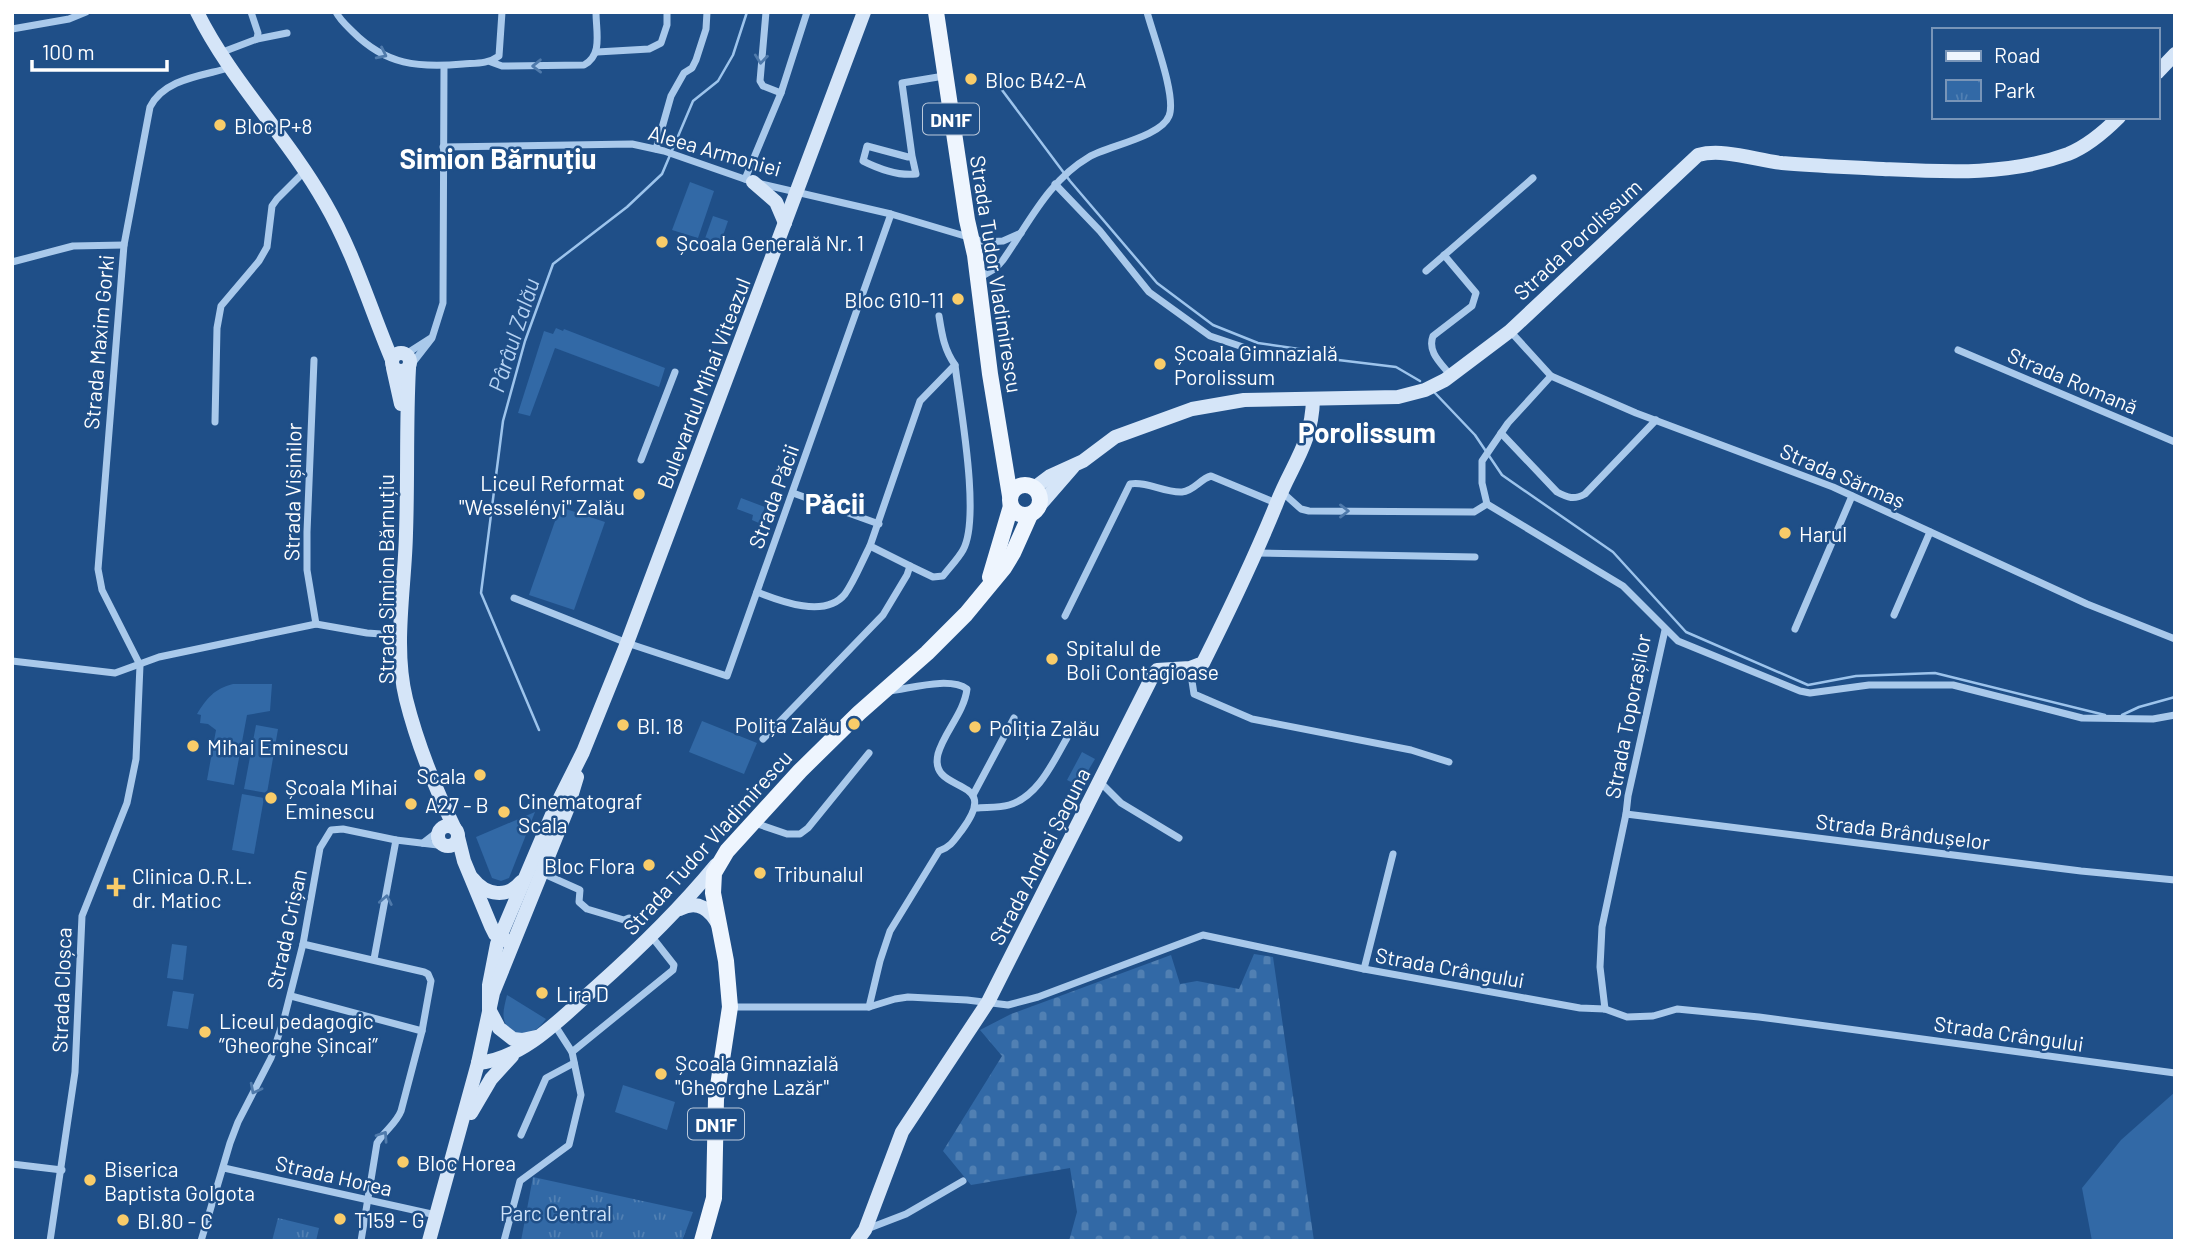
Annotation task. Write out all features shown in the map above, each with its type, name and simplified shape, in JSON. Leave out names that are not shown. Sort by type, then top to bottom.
[{"type":"main road","name":"Strada Simion Bărnuțiu","points":[[197,12],[229,68],[324,201],[375,312],[402,361],[406,427],[406,531],[401,662],[406,697],[445,809],[449,836],[464,861],[491,926],[506,941]]},
{"type":"main road","name":"Strada Tudor Vladimirescu","points":[[936,12],[979,278],[990,374],[1011,501],[998,558],[980,597]]},
{"type":"main road","name":"Bulevardul Mihai Viteazul","points":[[429,1241],[478,1063],[489,1009],[489,985],[526,875],[583,752],[627,643],[860,17]]},
{"type":"main road","points":[[2159,71],[2175,54]]},
{"type":"main road","name":"Strada Porolissum","points":[[1035,510],[1074,466],[1115,436],[1192,409],[1244,400],[1398,397],[1425,390],[1451,376],[1510,331],[1698,155],[1716,152],[1757,160],[1851,167],[1955,173],[1989,171],[2028,165],[2069,153],[2087,144],[2117,119]]},
{"type":"main road","points":[[749,180],[776,202],[785,223]]},
{"type":"main road","points":[[1190,668],[1203,663],[1257,552],[1310,433],[1313,399]]},
{"type":"main road","points":[[1005,459],[1032,487],[1039,495],[1035,510],[1021,515],[1011,501],[1020,486],[1032,487]]},
{"type":"main road","name":"Strada Porolissum","points":[[1032,487],[1074,466]]},
{"type":"main road","name":"Strada Tudor Vladimirescu","points":[[478,1063],[493,1061],[518,1050],[554,1024],[652,937],[694,892],[751,822],[810,761],[942,639],[980,597],[1013,553],[1035,510]]},
{"type":"main road","name":"Strada Andrei Șaguna","points":[[861,1235],[902,1132],[988,1002],[1101,783],[1153,675],[1157,670],[1190,668]]},
{"type":"main road","name":"Bulevardul Mihai Viteazul","points":[[506,941],[542,873],[572,796],[583,752]]},
{"type":"main road","name":"DN1F","points":[[702,1241],[714,1198],[716,1099],[730,1007],[728,975],[715,905],[713,877],[719,861]]},
{"type":"main road","points":[[470,876],[485,889],[506,894],[518,886],[526,875]]},
{"type":"main road","points":[[694,892],[702,888],[709,889],[715,905]]},
{"type":"main road","points":[[679,909],[692,905],[703,907],[715,919],[722,935]]},
{"type":"main road","points":[[489,1009],[499,1028],[513,1039],[536,1037]]},
{"type":"main road","points":[[457,1142],[468,1116],[491,1079],[518,1050]]},
{"type":"street","points":[[12,29],[69,19],[86,12]]},
{"type":"street","points":[[251,12],[258,33],[257,39]]},
{"type":"street","points":[[336,12],[366,45],[383,56],[407,64],[444,66],[491,62],[502,66],[584,65],[593,60],[597,52],[596,12]]},
{"type":"street","points":[[491,62],[499,56],[502,12]]},
{"type":"street","points":[[597,52],[649,50],[661,43],[667,25],[667,12]]},
{"type":"street","points":[[660,150],[671,96],[684,73],[692,68],[696,60],[706,29],[707,12]]},
{"type":"street","points":[[766,12],[760,81],[764,86],[781,93]]},
{"type":"street","points":[[749,180],[807,12]]},
{"type":"street","points":[[979,278],[996,268],[1057,181],[1072,167],[1092,155],[1165,124],[1170,116],[1172,100],[1147,12]]},
{"type":"street","points":[[220,53],[257,39],[287,33]]},
{"type":"street","points":[[402,361],[432,338],[443,293],[444,66]]},
{"type":"street","name":"Strada Maxim Gorki","points":[[140,665],[102,590],[98,569],[124,245],[150,107],[157,95],[167,87],[229,68]]},
{"type":"street","points":[[912,156],[867,146],[863,161],[874,167],[906,175],[916,174],[902,83],[945,76]]},
{"type":"street","name":"Aleea Armoniei","points":[[443,147],[632,144],[660,150],[749,180],[891,214],[971,238],[993,242],[1021,233]]},
{"type":"street","points":[[215,422],[217,328],[221,306],[259,261],[267,247],[272,206],[276,199],[304,172]]},
{"type":"street","points":[[1426,271],[1533,178]]},
{"type":"street","points":[[1057,181],[1149,292],[1210,336],[1246,348]]},
{"type":"street","name":"Strada Păcii","points":[[514,598],[627,643],[727,676],[891,214]]},
{"type":"street","points":[[12,262],[74,246],[124,245]]},
{"type":"street","points":[[1444,256],[1476,293],[1472,306],[1431,340],[1432,350],[1451,376]]},
{"type":"street","points":[[870,546],[933,577],[943,576],[964,549],[971,503],[955,365],[942,339],[939,316]]},
{"type":"street","name":"Strada Sărmaș","points":[[1510,331],[1550,376],[1852,496],[2087,604],[2175,639]]},
{"type":"street","name":"Strada Romană","points":[[1958,350],[2175,442]]},
{"type":"street","name":"Strada Vișinilor","points":[[314,360],[307,570],[316,624]]},
{"type":"street","points":[[757,593],[788,604],[811,607],[827,605],[844,596],[879,524],[920,401],[955,365]]},
{"type":"street","points":[[641,460],[675,372]]},
{"type":"street","points":[[1065,616],[1130,484],[1137,482],[1178,493],[1189,491],[1206,477],[1212,476],[1309,511],[1474,512],[1487,504],[1482,483],[1482,461],[1508,423],[1550,376]]},
{"type":"street","points":[[1501,433],[1557,492],[1568,498],[1577,498],[1585,494],[1656,420]]},
{"type":"street","points":[[793,493],[879,524]]},
{"type":"street","points":[[1795,629],[1852,496]]},
{"type":"street","name":"Strada Toporașilor","points":[[1487,504],[1623,586],[1665,630],[1602,927],[1600,967],[1605,1009]]},
{"type":"street","points":[[1894,615],[1930,532]]},
{"type":"street","points":[[1257,552],[1475,557]]},
{"type":"street","points":[[763,739],[883,615],[910,566]]},
{"type":"street","points":[[12,661],[115,673],[159,657],[316,624],[367,633],[401,632]]},
{"type":"street","points":[[1665,630],[1678,641],[1810,693],[1870,684],[1953,685],[2082,718],[2154,719],[2175,715]]},
{"type":"street","name":"Strada Cloșca","points":[[50,1241],[75,1072],[82,916],[127,803],[136,759],[140,665]]},
{"type":"street","points":[[1190,668],[1194,694],[1252,719],[1411,750],[1449,762]]},
{"type":"street","points":[[883,692],[944,683],[960,684],[967,690],[938,755],[939,770],[944,776],[973,795]]},
{"type":"street","points":[[870,1007],[890,931],[939,851],[948,848],[974,814],[976,808],[973,795],[1014,718]]},
{"type":"street","points":[[976,808],[1009,805],[1024,798],[1048,772],[1066,738]]},
{"type":"street","points":[[751,822],[787,834],[800,834],[808,828],[869,753]]},
{"type":"street","points":[[1101,783],[1121,803],[1180,838]]},
{"type":"street","name":"Strada Brândușelor","points":[[1626,814],[2081,872],[2175,880]]},
{"type":"street","name":"Strada Crișan","points":[[201,1241],[209,1206],[238,1122],[271,1058],[291,996],[320,848],[331,830],[343,829],[422,843],[449,836]]},
{"type":"street","points":[[422,843],[449,836]]},
{"type":"street","points":[[374,959],[396,840]]},
{"type":"street","points":[[1364,969],[1393,854]]},
{"type":"street","points":[[542,873],[580,890],[579,902],[587,909],[624,920],[629,918]]},
{"type":"street","name":"Strada Crângului","points":[[730,1007],[870,1007],[908,997],[1008,1005],[1038,998],[1203,935],[1364,969],[1580,1008],[1605,1009],[1627,1017],[1653,1016],[1677,1009],[1759,1017],[2175,1073]]},
{"type":"street","points":[[572,1052],[673,970],[674,965],[652,937]]},
{"type":"street","points":[[303,944],[428,974],[431,981],[422,1031],[401,1111],[397,1120],[384,1130],[377,1143],[361,1241]]},
{"type":"street","points":[[291,996],[422,1031]]},
{"type":"street","points":[[504,1241],[520,1181],[569,1145],[581,1095],[572,1052],[554,1024]]},
{"type":"street","points":[[521,1135],[547,1078],[574,1063]]},
{"type":"street","points":[[12,1164],[62,1170]]},
{"type":"street","name":"Strada Horea","points":[[223,1168],[436,1215]]},
{"type":"street","points":[[861,1235],[906,1214],[963,1181]]},
{"type":"green space","points":[[690,182],[714,191],[698,238],[672,230]]},
{"type":"green space","points":[[713,216],[728,221],[717,253],[702,247]]},
{"type":"green space","points":[[556,328],[665,368],[659,387],[555,348],[530,416],[518,413],[544,331],[553,334]]},
{"type":"green space","points":[[741,498],[765,507],[759,523],[752,520],[753,515],[737,509]]},
{"type":"green space","points":[[560,507],[605,522],[574,610],[529,595]]},
{"type":"green space","points":[[233,684],[272,684],[270,711],[247,715],[234,785],[207,780],[216,730],[208,724],[200,723],[201,715],[197,714],[212,695]]},
{"type":"green space","points":[[702,721],[757,743],[744,774],[689,752]]},
{"type":"green space","points":[[256,725],[278,729],[267,793],[244,789]]},
{"type":"green space","points":[[1082,752],[1095,759],[1079,786],[1067,780]]},
{"type":"green space","points":[[242,794],[264,798],[254,854],[232,850]]},
{"type":"green space","points":[[535,812],[509,878],[501,881],[492,878],[476,837]]},
{"type":"green space","points":[[172,944],[187,946],[183,980],[167,978]]},
{"type":"green space","points":[[1254,954],[1273,957],[1314,1241],[1069,1241],[1077,1212],[1070,1168],[971,1185],[943,1151],[1002,1056],[980,1030],[1011,1014],[1171,955],[1180,984],[1197,981],[1239,989]]},
{"type":"green space","points":[[173,991],[194,994],[188,1029],[167,1026]]},
{"type":"green space","points":[[507,995],[546,1019],[531,1032],[523,1035],[512,1034],[504,1015]]},
{"type":"green space","points":[[623,1085],[675,1102],[667,1130],[615,1112]]},
{"type":"green space","points":[[2175,1092],[2175,1241],[2092,1241],[2082,1188],[2121,1140]]},
{"type":"green space","name":"Parc Central","points":[[533,1177],[693,1212],[682,1241],[521,1241]]},
{"type":"green space","points":[[278,1218],[319,1228],[316,1241],[272,1241]]},
{"type":"waterway","name":"Pârâul Zalău","points":[[539,730],[481,593],[503,421],[525,341],[553,264],[627,207],[662,174],[693,101],[718,81],[733,55],[747,12]]},
{"type":"waterway","points":[[996,82],[1070,181],[1157,283],[1213,325],[1258,343],[1306,350],[1330,359],[1396,367],[1420,381]]},
{"type":"waterway","points":[[1435,393],[1475,435],[1502,475],[1613,552],[1686,632],[1808,685],[1856,676],[1935,673],[2105,715]]},
{"type":"waterway","points":[[2122,715],[2139,707],[2175,697]]},
{"type":"place","name":"Bloc B42-A","points":[[971,79]]},
{"type":"place","name":"Bloc P+8","points":[[220,125]]},
{"type":"place","name":"Școala Generală Nr. 1","points":[[662,242]]},
{"type":"place","name":"Bloc G10-11","points":[[958,299]]},
{"type":"place","name":"Școala Gimnazială Porolissum","points":[[1160,364]]},
{"type":"place","name":"Liceul Reformat \"Wesselényi\" Zalău","points":[[639,494]]},
{"type":"place","name":"Harul","points":[[1785,533]]},
{"type":"place","name":"Spitalul de Boli Contagioase","points":[[1052,659]]},
{"type":"place","name":"Polița Zalău","points":[[854,724]]},
{"type":"place","name":"Bl. 18","points":[[623,725]]},
{"type":"place","name":"Poliția Zalău","points":[[975,727]]},
{"type":"place","name":"Mihai Eminescu","points":[[193,746]]},
{"type":"place","name":"Scala","points":[[480,775]]},
{"type":"place","name":"Școala Mihai Eminescu","points":[[271,798]]},
{"type":"place","name":"A27 - B","points":[[411,804]]},
{"type":"place","name":"Cinematograf Scala","points":[[504,812]]},
{"type":"place","name":"Bloc Flora","points":[[649,865]]},
{"type":"place","name":"Tribunalul","points":[[760,873]]},
{"type":"place","name":"Clinica O.R.L. dr. Matioc","points":[[116,887]]},
{"type":"place","name":"Lira D","points":[[542,993]]},
{"type":"place","name":"Liceul pedagogic ”Gheorghe Șincai”","points":[[205,1032]]},
{"type":"place","name":"Școala Gimnazială \"Gheorghe Lazăr\"","points":[[661,1074]]},
{"type":"place","name":"Bloc Horea","points":[[403,1162]]},
{"type":"place","name":"Biserica Baptista Golgota","points":[[90,1180]]},
{"type":"place","name":"T159 - G","points":[[340,1219]]},
{"type":"place","name":"Bl.80 - C","points":[[123,1220]]},
{"type":"district","name":"Simion Bărnuțiu","points":[[498,158]]},
{"type":"district","name":"Porolissum","points":[[1367,432]]},
{"type":"district","name":"Păcii","points":[[835,503]]}]
